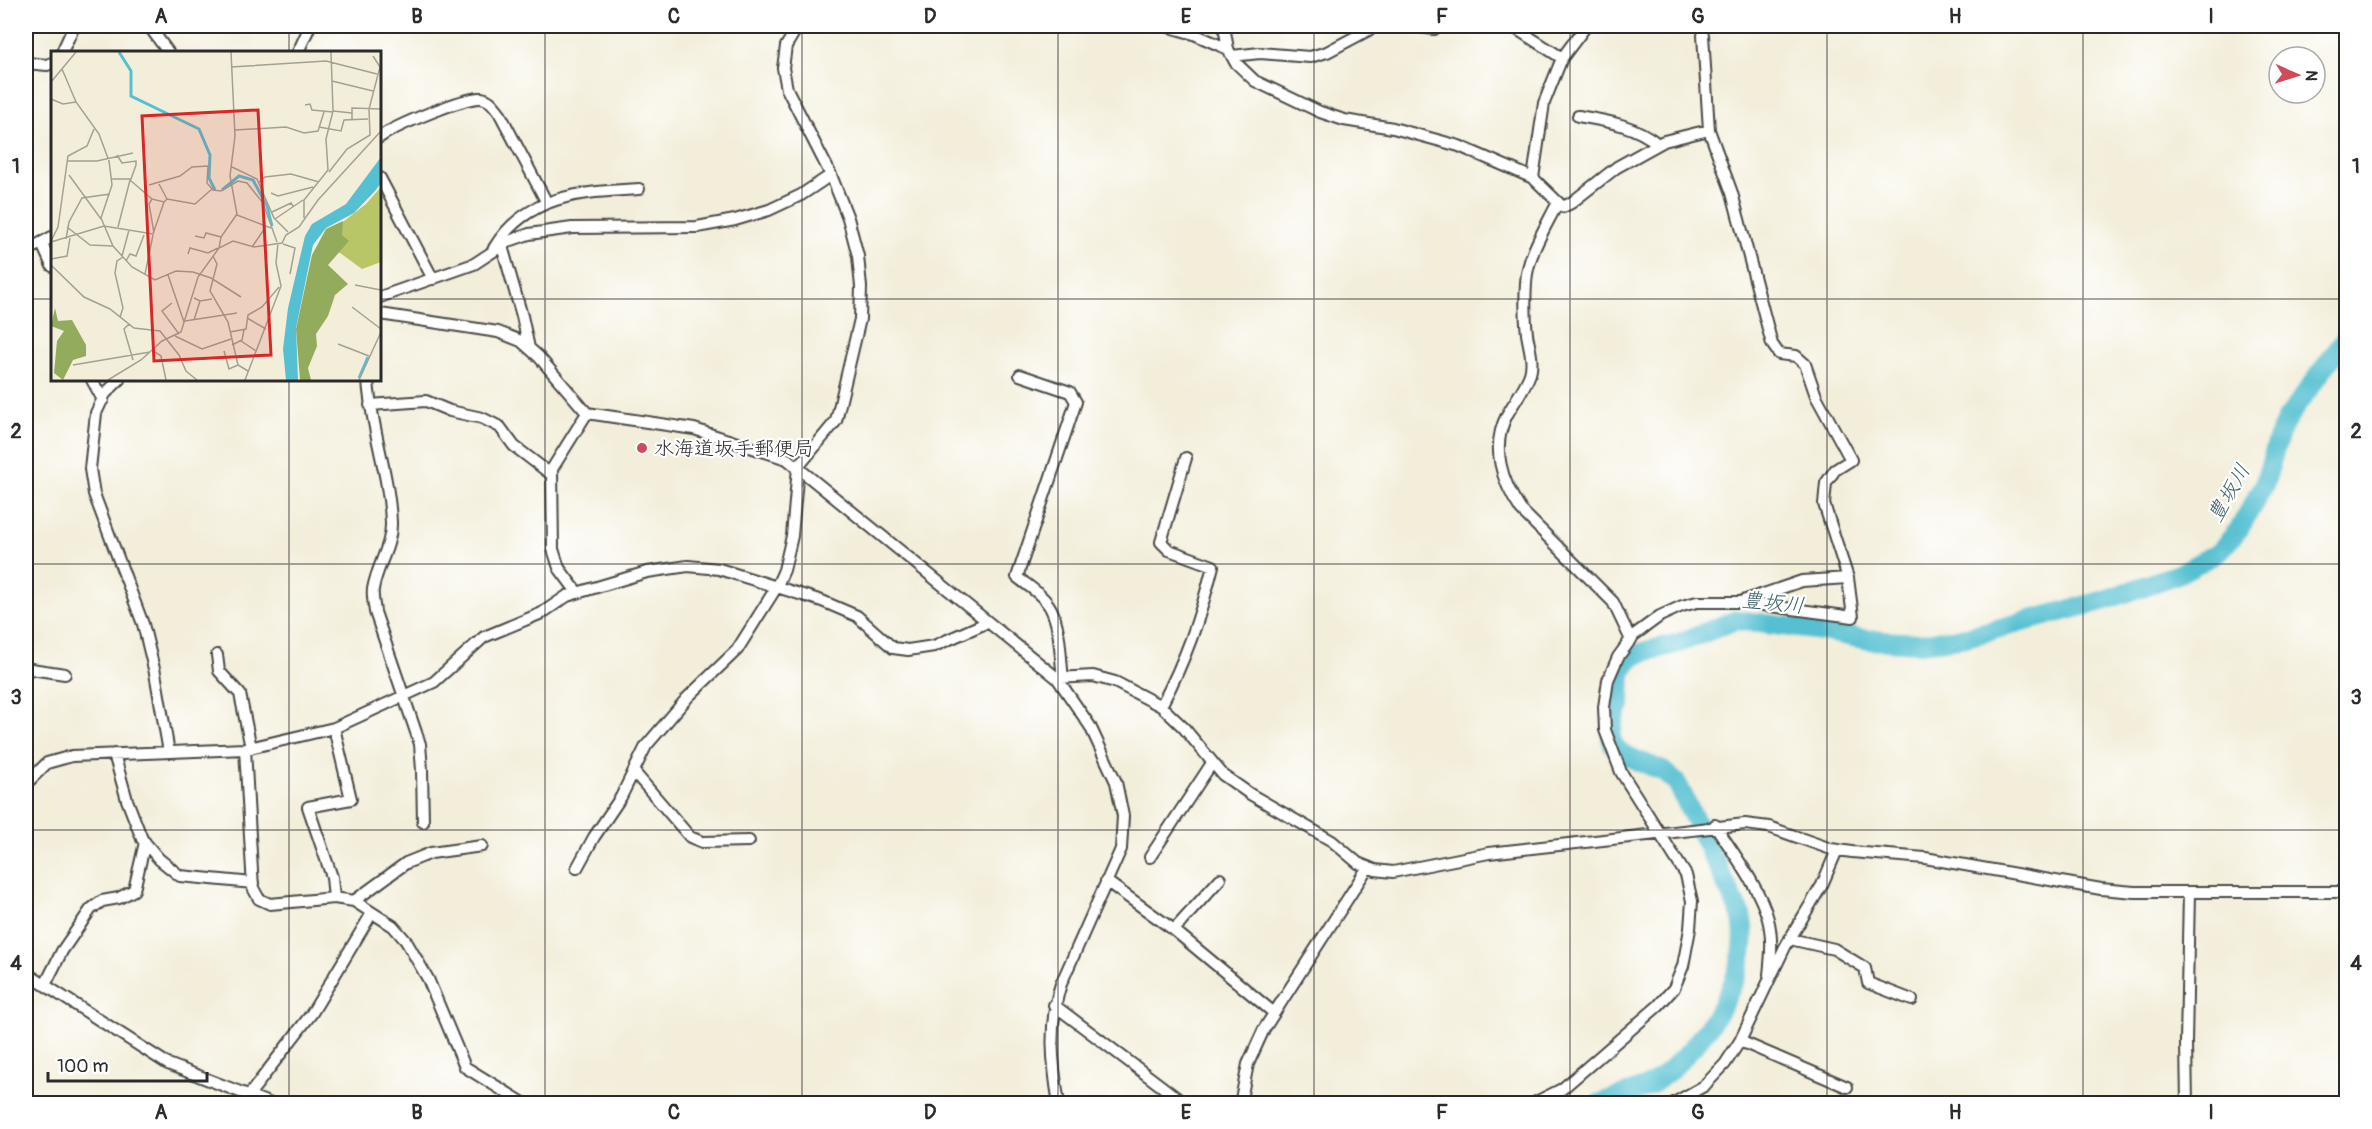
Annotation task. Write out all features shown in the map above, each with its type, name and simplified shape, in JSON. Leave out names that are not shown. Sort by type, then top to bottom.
[{"type":"street","points":[[62,51],[74,26]]},
{"type":"street","points":[[149,26],[167,51]]},
{"type":"street","points":[[298,51],[310,26]]},
{"type":"street","points":[[577,868],[594,837],[621,797],[645,746],[659,728],[736,650],[776,588],[784,570],[792,536],[798,467],[836,421],[860,319],[861,287],[858,256],[848,218],[831,175],[788,89],[783,68],[786,46],[798,26]]},
{"type":"street","points":[[1166,26],[1194,34],[1230,52],[1255,81],[1320,112],[1344,120],[1393,128],[1459,146],[1533,178],[1563,207],[1617,167],[1658,144],[1708,130]]},
{"type":"street","points":[[1224,26],[1230,52]]},
{"type":"street","points":[[1230,52],[1310,57],[1327,52],[1376,26]]},
{"type":"street","points":[[1413,26],[1434,29],[1436,26]]},
{"type":"street","points":[[1506,26],[1515,28],[1562,58]]},
{"type":"street","points":[[1533,178],[1544,103],[1562,58],[1586,26]]},
{"type":"street","points":[[1532,1104],[1562,1089],[1658,1006],[1674,988],[1683,966],[1690,929],[1692,901],[1686,875],[1662,832],[1621,772],[1605,730],[1604,707],[1608,680],[1618,657],[1631,640],[1660,616],[1697,602],[1740,602],[1852,618],[1848,578],[1824,504],[1826,483],[1834,470],[1851,460],[1816,396],[1805,364],[1796,356],[1779,354],[1772,344],[1732,193],[1708,130],[1703,35]]},
{"type":"street","points":[[26,63],[51,64]]},
{"type":"street","points":[[381,136],[460,102],[480,98],[489,101],[499,112],[547,202]]},
{"type":"street","points":[[1578,116],[1617,123],[1635,129],[1658,144]]},
{"type":"street","points":[[381,297],[474,264],[502,246],[529,234],[572,228],[687,227],[735,220],[769,210],[801,195],[831,175]]},
{"type":"street","points":[[381,180],[433,279]]},
{"type":"street","points":[[492,252],[503,234],[519,220],[547,202],[580,192],[639,189]]},
{"type":"street","points":[[1558,202],[1536,246],[1526,281],[1527,333],[1532,357],[1530,374],[1505,417],[1500,434],[1500,469],[1510,493],[1521,510],[1613,602],[1631,640]]},
{"type":"street","points":[[26,251],[51,238]]},
{"type":"street","points":[[42,244],[51,264]]},
{"type":"street","points":[[502,246],[529,348]]},
{"type":"street","points":[[381,314],[498,332],[521,341],[587,414],[694,429],[787,459],[1060,678],[1090,726],[1116,782],[1123,816],[1121,849],[1060,984],[1054,1005],[1051,1047],[1059,1104]]},
{"type":"street","points":[[1020,375],[1070,392],[1076,402],[1017,577],[1051,609],[1057,627],[1060,678]]},
{"type":"street","points":[[93,381],[103,399]]},
{"type":"street","points":[[118,381],[103,399],[96,413],[90,469],[94,494],[143,624],[155,673],[169,752]]},
{"type":"street","points":[[368,381],[370,405],[389,500],[391,524],[389,545],[377,571],[373,591],[375,612],[420,744],[423,822]]},
{"type":"street","points":[[370,405],[426,401],[450,411],[482,418],[500,427],[514,446],[552,475]]},
{"type":"street","points":[[577,592],[559,568],[553,549],[552,470],[587,414]]},
{"type":"street","points":[[1161,706],[1182,667],[1204,605],[1213,566],[1169,549],[1161,542],[1186,458]]},
{"type":"street","points":[[26,784],[47,763],[72,756],[248,749],[334,728],[405,697],[434,681],[484,637],[542,613],[577,592],[647,572],[688,566],[719,569],[822,601],[857,616],[893,648],[908,650],[933,646],[988,622]]},
{"type":"street","points":[[1740,602],[1802,581],[1848,578]]},
{"type":"street","points":[[217,655],[219,671],[240,694],[248,749],[253,888],[259,899],[270,904],[334,898],[354,901],[393,926],[406,941],[428,979],[465,1066],[525,1104]]},
{"type":"street","points":[[26,672],[31,669],[65,674]]},
{"type":"street","points":[[1060,678],[1092,676],[1115,682],[1161,706],[1184,728],[1223,775],[1250,794],[1332,841],[1358,863],[1393,872],[1489,853],[1745,824],[1769,827],[1837,850],[1925,858],[2101,889],[2189,893],[2346,892]]},
{"type":"street","points":[[334,728],[351,799],[308,807],[332,877],[334,898]]},
{"type":"street","points":[[114,754],[127,800],[145,842],[159,859],[180,876],[253,884]]},
{"type":"street","points":[[1150,857],[1212,763]]},
{"type":"street","points":[[634,772],[690,837],[702,842],[748,841]]},
{"type":"street","points":[[1713,826],[1760,897],[1768,918],[1772,945],[1769,981]]},
{"type":"street","points":[[45,985],[62,951],[91,909],[102,901],[119,898],[134,890],[145,842]]},
{"type":"street","points":[[354,901],[406,863],[431,853],[482,846]]},
{"type":"street","points":[[1672,1104],[1704,1086],[1725,1064],[1740,1041],[1790,939],[1822,885],[1837,850]]},
{"type":"street","points":[[1240,1104],[1248,1064],[1264,1029],[1368,867]]},
{"type":"street","points":[[1174,930],[1220,879]]},
{"type":"street","points":[[1106,881],[1174,930],[1274,1013]]},
{"type":"street","points":[[2187,1104],[2189,893]]},
{"type":"street","points":[[249,1095],[312,1013],[372,913]]},
{"type":"street","points":[[1790,939],[1834,950],[1865,968],[1868,982],[1912,1000]]},
{"type":"street","points":[[26,973],[168,1064],[271,1104]]},
{"type":"street","points":[[1054,1005],[1185,1104]]},
{"type":"street","points":[[1740,1041],[1847,1086]]},
{"type":"waterway","name":"豊坂川","points":[[1598,1104],[1652,1084],[1675,1066],[1691,1049],[1707,1028],[1733,983],[1744,937],[1741,915],[1677,783],[1663,771],[1620,753],[1613,744],[1611,738],[1613,722],[1620,705],[1621,673],[1630,659],[1643,652],[1679,643],[1736,620],[1822,631],[1868,640],[1920,643],[1966,637],[2102,601],[2178,574],[2219,552],[2239,529],[2264,485],[2280,433],[2288,417],[2346,338]]},
{"type":"place","name":"水海道坂手郵便局","points":[[642,448]]}]
